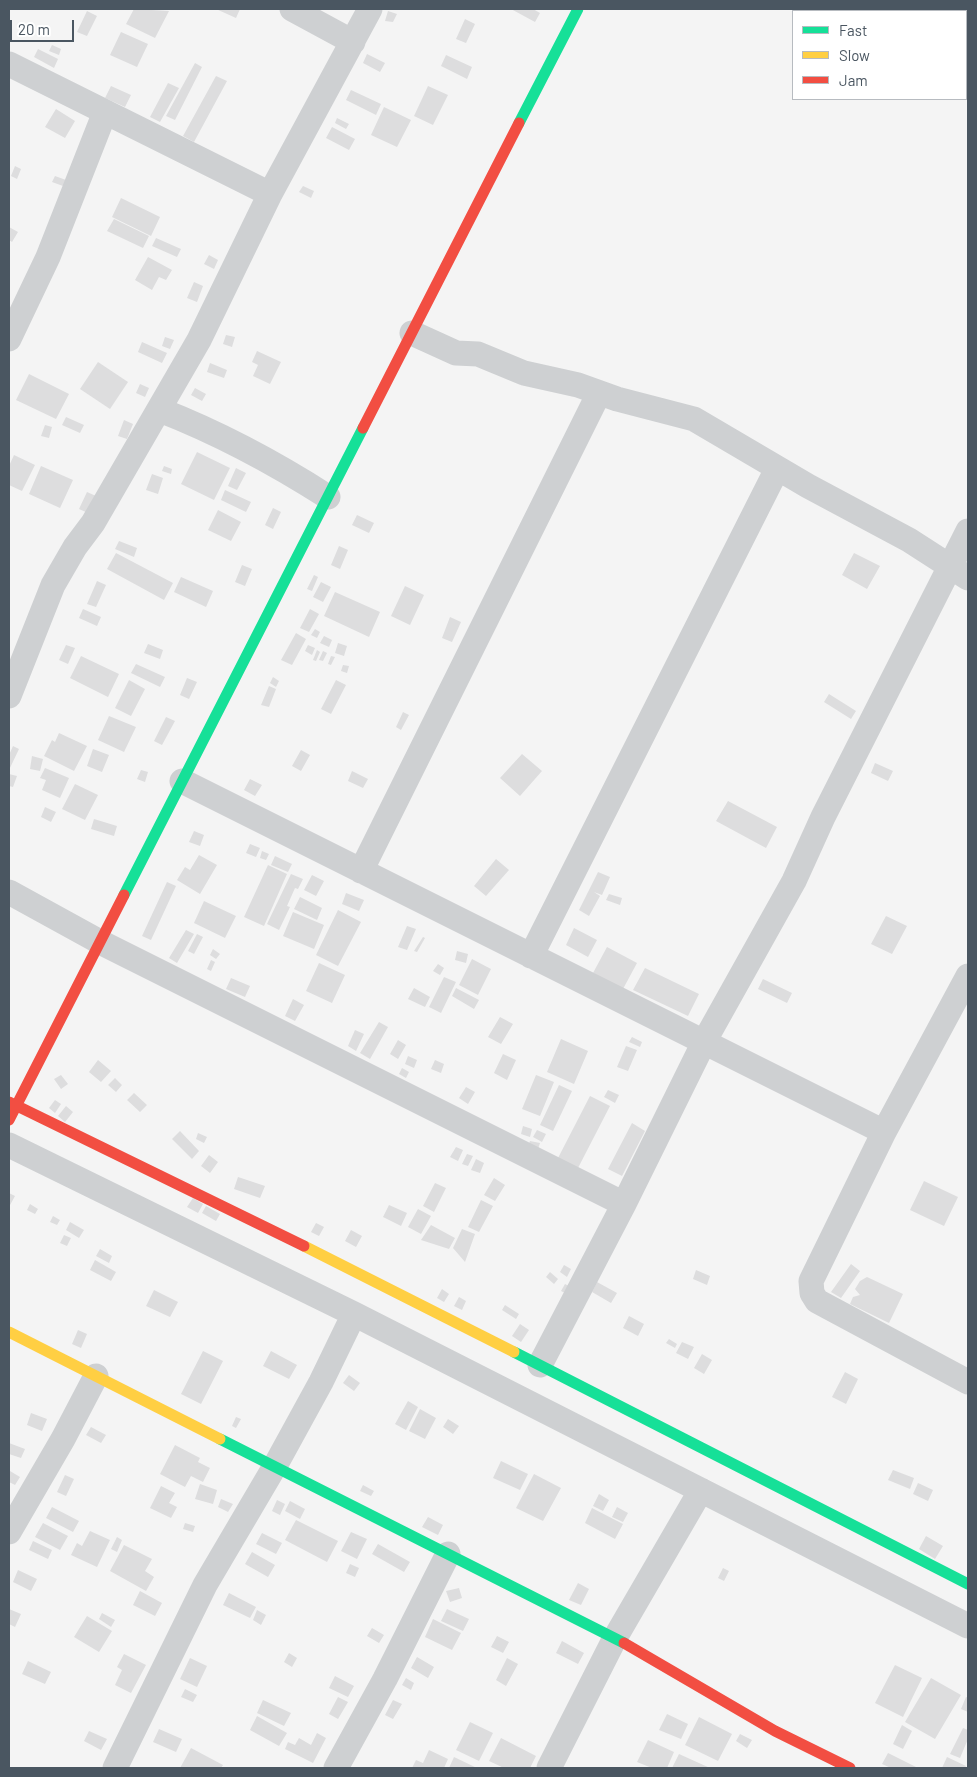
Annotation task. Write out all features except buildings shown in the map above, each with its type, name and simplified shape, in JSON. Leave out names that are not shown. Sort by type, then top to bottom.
[{"type":"street","points":[[292,9],[354,42]]},
{"type":"street","points":[[11,685],[53,585],[160,410],[199,340],[270,194],[354,42],[370,9]]},
{"type":"street","points":[[9,1120],[12,1104],[100,942],[578,9]]},
{"type":"street","points":[[9,64],[270,194]]},
{"type":"street","points":[[9,339],[48,257],[105,112]]},
{"type":"street","points":[[412,333],[427,338],[456,353],[478,354],[524,373],[578,385],[599,393],[694,419],[777,469],[909,540],[959,573]]},
{"type":"street","points":[[361,871],[599,393]]},
{"type":"street","points":[[160,410],[201,426],[276,464],[328,496]]},
{"type":"street","points":[[531,956],[777,469]]},
{"type":"street","points":[[540,1365],[624,1204],[704,1042],[794,881],[823,817],[959,573],[968,530]]},
{"type":"street","points":[[182,781],[884,1132]]},
{"type":"street","points":[[9,892],[100,942],[624,1204]]},
{"type":"street","points":[[968,976],[884,1132],[811,1281],[812,1293],[817,1301],[968,1382]]},
{"type":"street","points":[[12,1104],[372,1279],[968,1584]]},
{"type":"street","points":[[9,1144],[354,1314],[968,1626]]},
{"type":"street","points":[[115,1768],[205,1585],[275,1466],[321,1382],[354,1314]]},
{"type":"street","points":[[9,1332],[615,1638],[775,1731],[850,1768]]},
{"type":"street","points":[[9,1532],[63,1439],[96,1376]]},
{"type":"street","points":[[550,1768],[615,1638],[701,1490]]},
{"type":"street","points":[[336,1768],[385,1679],[448,1554]]},
{"type":"traffic: fast","points":[[519,123],[578,9]]},
{"type":"traffic: fast","points":[[124,895],[363,428]]},
{"type":"traffic: fast","points":[[514,1352],[968,1584]]},
{"type":"traffic: fast","points":[[220,1439],[624,1643]]},
{"type":"traffic: slow","points":[[304,1246],[514,1352]]},
{"type":"traffic: slow","points":[[9,1332],[220,1439]]},
{"type":"traffic: jam","points":[[363,428],[519,123]]},
{"type":"traffic: jam","points":[[9,1120],[124,895]]},
{"type":"traffic: jam","points":[[9,1102],[304,1246]]},
{"type":"traffic: jam","points":[[624,1643],[775,1731],[850,1768]]}]
